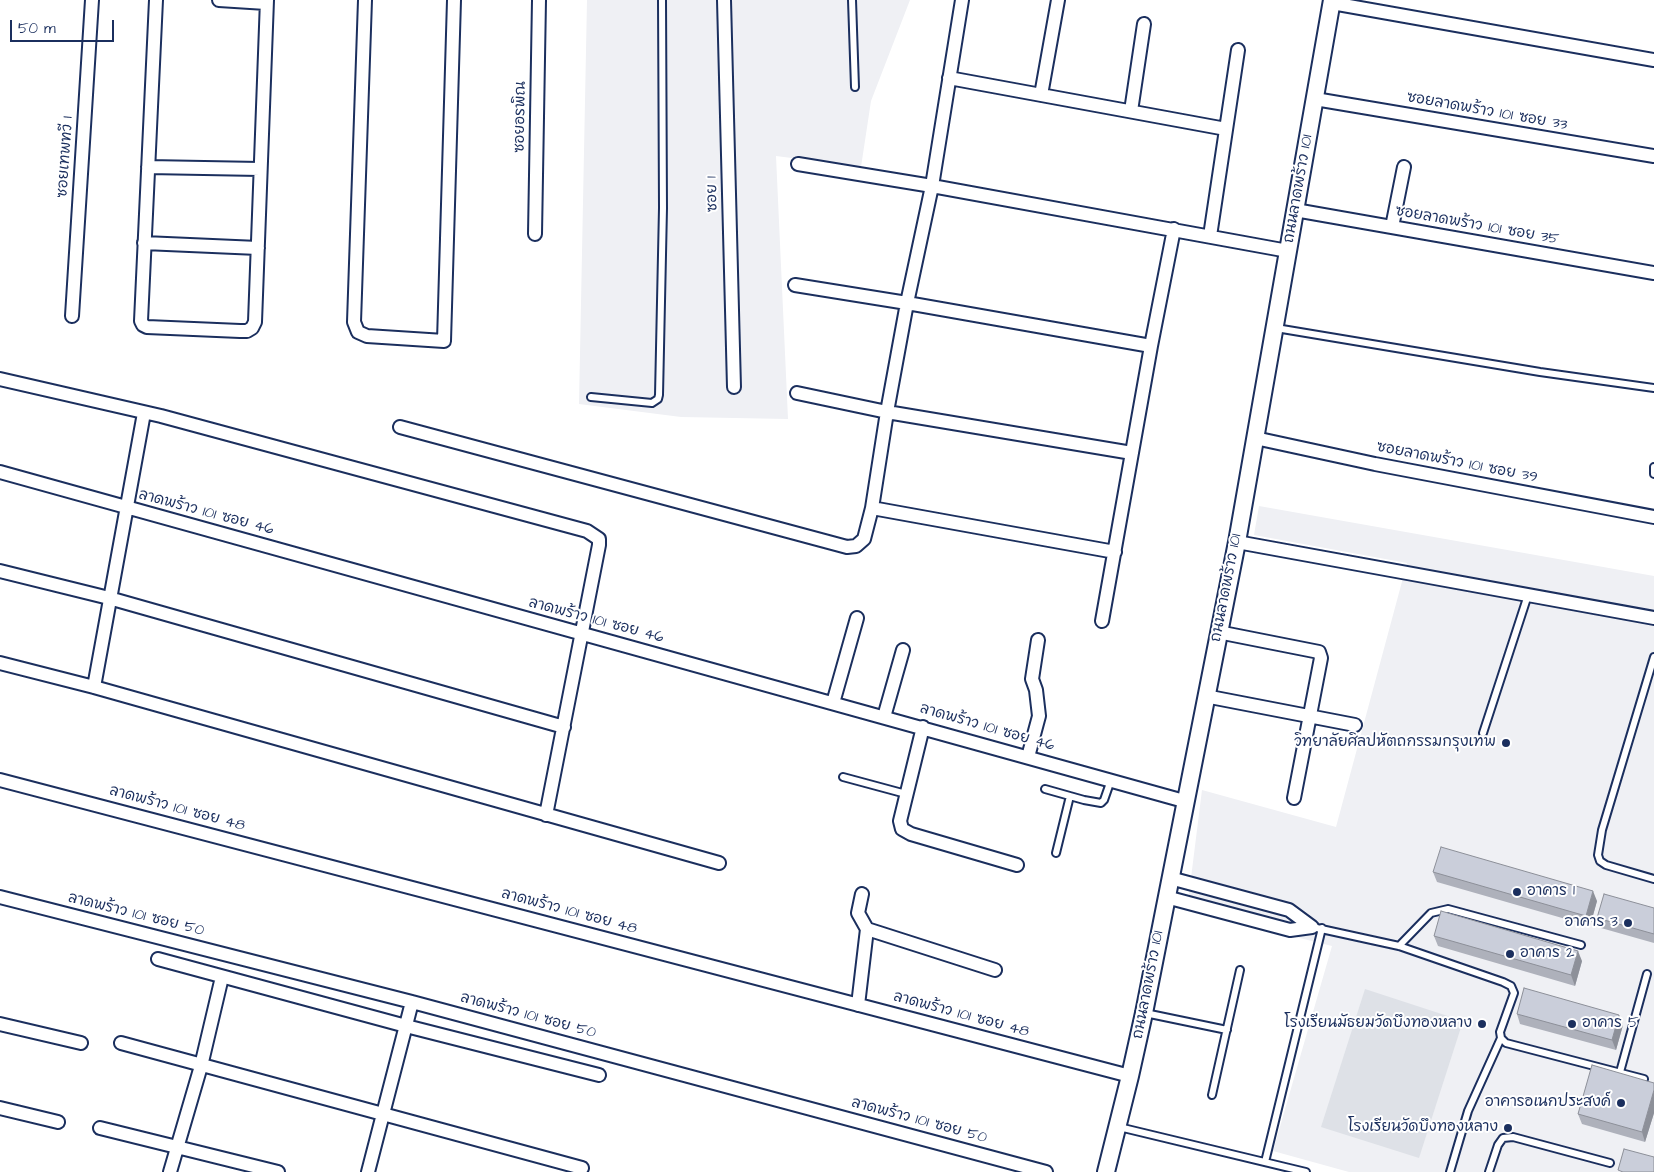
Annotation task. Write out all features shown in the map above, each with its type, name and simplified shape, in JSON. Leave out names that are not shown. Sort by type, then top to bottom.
[{"type":"street","name":"ซอยเทพทวี 1","points":[[72,316],[92,0]]},
{"type":"street","points":[[156,0],[141,321],[147,327],[247,331],[252,328],[255,322],[267,2],[220,0]]},
{"type":"street","points":[[365,0],[354,322],[358,332],[367,336],[444,341],[454,0]]},
{"type":"street","name":"ซอยอรพิณ","points":[[535,234],[539,0]]},
{"type":"street","name":"ซอย 1","points":[[724,0],[734,388]]},
{"type":"street","points":[[400,427],[847,547],[856,546],[864,539],[872,508],[907,302],[932,186],[962,0]]},
{"type":"street","points":[[1041,95],[1058,0]]},
{"type":"street","points":[[1332,1],[1654,60]]},
{"type":"street","name":"ถนนลาดพร้าว 101","points":[[1106,1172],[1144,1012],[1236,542],[1332,1]]},
{"type":"street","points":[[1131,112],[1144,24]]},
{"type":"street","points":[[1210,236],[1238,50]]},
{"type":"street","points":[[949,78],[1226,129]]},
{"type":"street","name":"ซอยลาดพร้าว 101 ซอย 33","points":[[1315,99],[1654,156]]},
{"type":"street","points":[[798,164],[932,186],[1288,251]]},
{"type":"street","points":[[148,167],[260,169]]},
{"type":"street","points":[[1392,228],[1404,167]]},
{"type":"street","name":"ซอยลาดพร้าว 101 ซอย 35","points":[[1295,210],[1654,273]]},
{"type":"street","points":[[1102,621],[1150,346],[1174,229]]},
{"type":"street","points":[[144,244],[258,248]]},
{"type":"street","points":[[795,285],[907,302],[1150,346]]},
{"type":"street","points":[[0,379],[170,418],[587,531],[599,539],[546,815]]},
{"type":"street","points":[[797,393],[887,412],[1132,453]]},
{"type":"street","points":[[94,687],[144,413]]},
{"type":"street","name":"ซอยลาดพร้าว 101 ซอย 39","points":[[1255,438],[1375,464],[1654,517]]},
{"type":"street","name":"ลาดพร้าว 101 ซอย 46","points":[[0,472],[1184,801]]},
{"type":"street","points":[[872,508],[1115,552]]},
{"type":"street","points":[[1236,542],[1654,618]]},
{"type":"street","points":[[0,571],[109,598],[564,727]]},
{"type":"street","points":[[833,703],[857,618]]},
{"type":"street","points":[[1218,632],[1320,652],[1321,658],[1294,798]]},
{"type":"street","points":[[1028,757],[1039,716],[1036,690],[1032,679],[1038,640]]},
{"type":"street","points":[[884,717],[903,650]]},
{"type":"street","points":[[0,663],[94,687],[719,863]]},
{"type":"street","points":[[1206,696],[1355,725]]},
{"type":"street","points":[[923,727],[900,821],[903,830],[1018,865]]},
{"type":"street","name":"ลาดพร้าว 101 ซอย 48","points":[[0,780],[1130,1076]]},
{"type":"street","points":[[1170,878],[1289,910],[1317,927]]},
{"type":"street","points":[[858,1005],[867,930],[858,913],[862,894]]},
{"type":"street","name":"ลาดพร้าว 101 ซอย 50","points":[[0,897],[412,1002],[1046,1172]]},
{"type":"street","points":[[1166,897],[1290,930],[1317,927]]},
{"type":"street","points":[[867,930],[995,970]]},
{"type":"street","points":[[158,959],[406,1026],[599,1075]]},
{"type":"street","points":[[170,1172],[201,1066],[222,977]]},
{"type":"street","points":[[368,1172],[412,1002]]},
{"type":"street","points":[[0,1024],[81,1043]]},
{"type":"street","points":[[120,1043],[582,1168]]},
{"type":"street","points":[[0,1108],[58,1122]]},
{"type":"street","points":[[100,1128],[278,1172]]},
{"type":"lane","points":[[591,397],[652,403],[658,400],[660,395],[662,0]]},
{"type":"lane","points":[[852,0],[856,87]]},
{"type":"lane","points":[[1274,328],[1540,372],[1654,388]]},
{"type":"lane","points":[[1654,467],[1654,474]]},
{"type":"lane","points":[[1483,733],[1528,595]]},
{"type":"lane","points":[[1654,657],[1602,830],[1598,855],[1600,861],[1606,865],[1654,879]]},
{"type":"lane","points":[[842,777],[906,794]]},
{"type":"lane","points":[[1045,789],[1101,803],[1104,800],[1111,780]]},
{"type":"lane","points":[[1056,853],[1070,796]]},
{"type":"lane","points":[[1398,946],[1431,914],[1448,909],[1582,945]]},
{"type":"lane","points":[[1264,1162],[1317,927],[1398,946],[1511,986],[1514,993],[1500,1032],[1501,1038],[1468,1111],[1450,1172]]},
{"type":"lane","points":[[1212,1095],[1240,970]]},
{"type":"lane","points":[[1620,1072],[1647,974]]},
{"type":"lane","points":[[1144,1012],[1227,1030]]},
{"type":"lane","points":[[1501,1038],[1506,1043],[1644,1079]]},
{"type":"lane","points":[[1118,1127],[1306,1172]]},
{"type":"lane","points":[[1489,1172],[1498,1145],[1503,1138],[1513,1137],[1610,1163]]},
{"type":"shaded area","points":[[587,0],[910,0],[871,101],[861,167],[776,156],[788,419],[681,417],[579,404]]},
{"type":"shaded area","points":[[1259,506],[1654,576],[1654,1172],[1349,1172],[1273,1151],[1332,946],[1187,910],[1202,790],[1336,827],[1407,563],[1254,535]]},
{"type":"shaded area","points":[[1365,989],[1463,1021],[1419,1158],[1321,1127]]},
{"type":"building","name":"อาคาร 1","points":[[1441,847],[1593,891],[1586,916],[1433,872]]},
{"type":"building","points":[[1604,894],[1654,908],[1654,934],[1597,918]]},
{"type":"building","name":"อาคาร 2","points":[[1441,911],[1578,951],[1571,975],[1434,936]]},
{"type":"building","name":"อาคาร 5","points":[[1524,988],[1619,1015],[1612,1040],[1517,1014]]},
{"type":"building","name":"อาคารอเนกประสงค์","points":[[1592,1065],[1654,1083],[1654,1090],[1642,1132],[1578,1114]]},
{"type":"building","points":[[1624,1149],[1654,1157],[1654,1172],[1623,1172],[1618,1170]]},
{"type":"place","name":"วิทยาลัยศิลปหัตถกรรมกรุงเทพ","points":[[1506,743]]},
{"type":"place","name":"อาคาร 1","points":[[1517,892]]},
{"type":"place","name":"อาคาร 3","points":[[1628,923]]},
{"type":"place","name":"อาคาร 2","points":[[1510,954]]},
{"type":"place","name":"โรงเรียนมัธยมวัดบึงทองหลาง","points":[[1482,1024]]},
{"type":"place","name":"อาคาร 5","points":[[1572,1024]]},
{"type":"place","name":"อาคารอเนกประสงค์","points":[[1621,1103]]},
{"type":"place","name":"โรงเรียนวัดบึงทองหลาง","points":[[1508,1128]]}]
